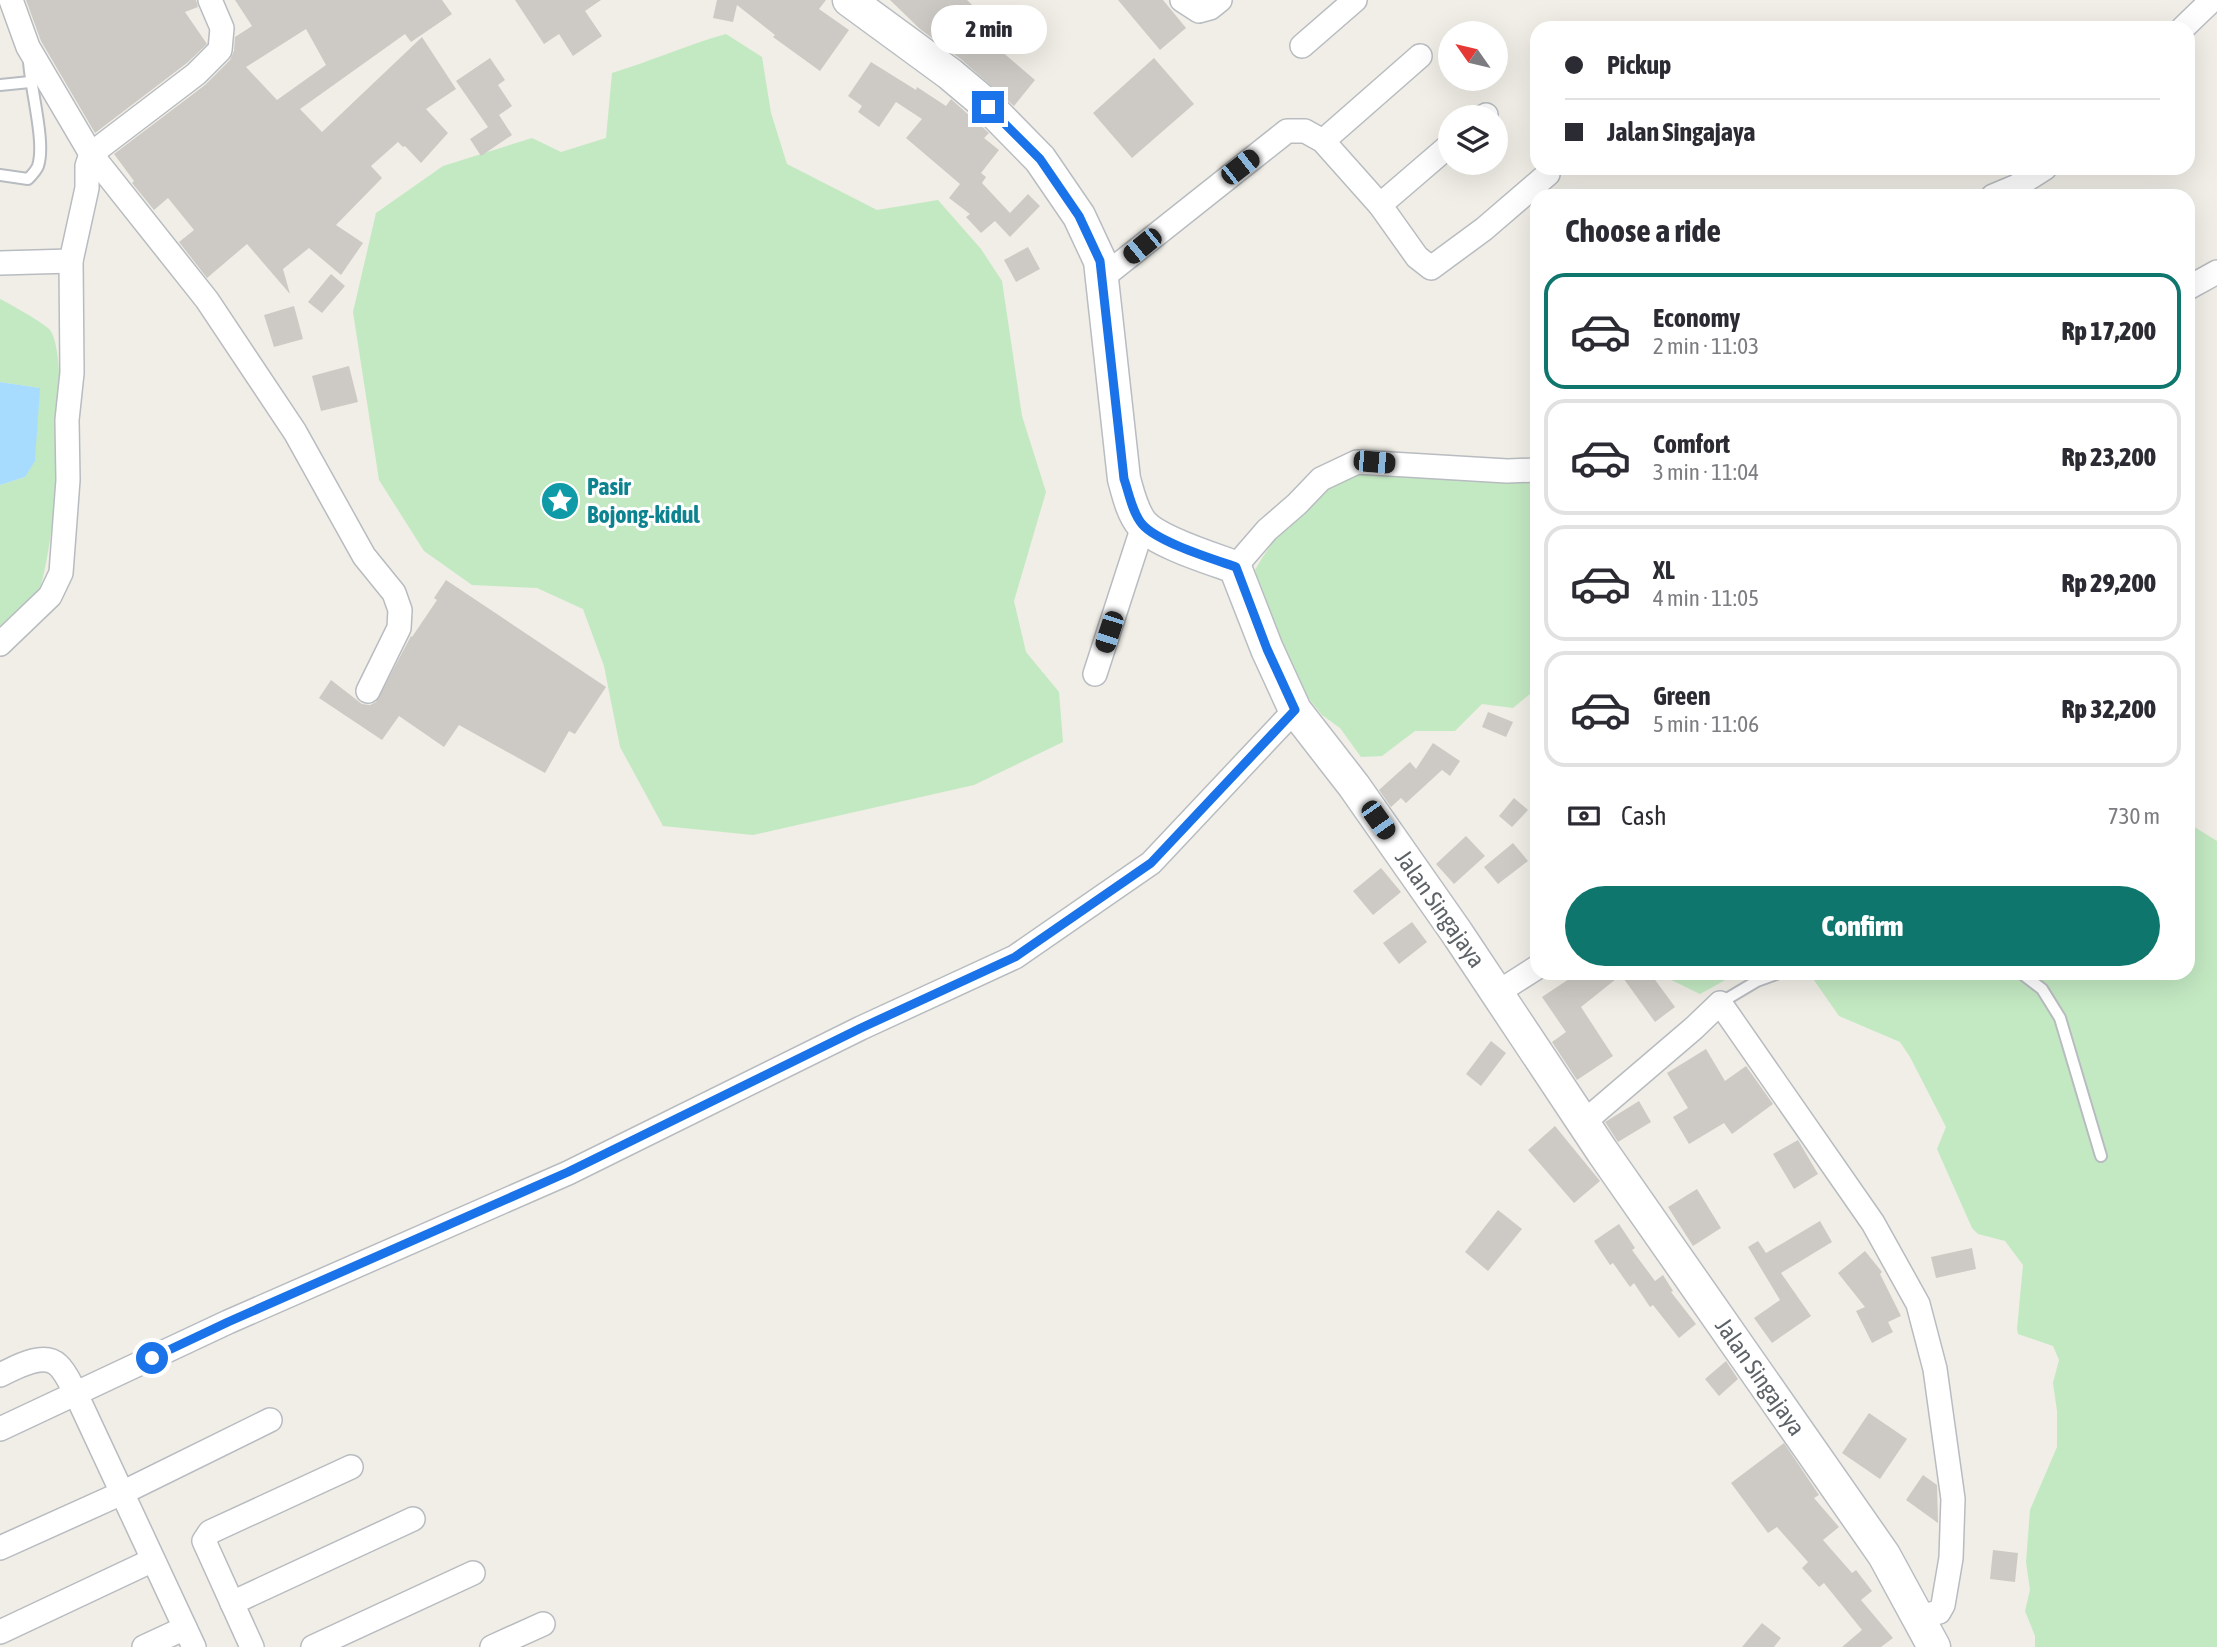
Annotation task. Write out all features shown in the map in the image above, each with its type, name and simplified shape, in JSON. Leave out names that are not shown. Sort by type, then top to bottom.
[{"type":"street","points":[[10,0],[28,47],[91,154],[207,300],[295,432],[365,556],[394,593],[400,610],[399,628],[368,691]]},
{"type":"street","points":[[0,644],[50,596],[61,573],[68,480],[67,420],[72,373],[71,261],[87,188],[87,166],[91,154],[196,75],[220,51],[222,28],[210,0]]},
{"type":"street","points":[[849,0],[950,74],[988,107],[1040,159],[1079,216],[1100,261],[1124,479],[1135,512],[1143,526],[1197,553],[1236,567],[1267,530],[1321,479],[1357,462],[1530,470]]},
{"type":"street","points":[[1182,0],[1199,11],[1210,8],[1220,0]]},
{"type":"street","points":[[1302,46],[1355,0]]},
{"type":"street","points":[[2190,21],[2212,0]]},
{"type":"street","points":[[1323,141],[1420,56]]},
{"type":"street","points":[[1102,277],[1287,131],[1305,131],[1323,141],[1380,205],[1417,257],[1431,268],[1484,229],[1530,189]]},
{"type":"street","points":[[1380,205],[1438,155]]},
{"type":"street","points":[[1531,189],[1547,175]]},
{"type":"street","points":[[2010,189],[2034,175]]},
{"type":"street","points":[[0,263],[71,261]]},
{"type":"street","points":[[2195,284],[2217,272]]},
{"type":"street","points":[[1095,674],[1143,526]]},
{"type":"street","name":"Jalan Singajaya","points":[[1236,567],[1267,649],[1295,710],[1354,786],[1884,1555],[1934,1647]]},
{"type":"street","points":[[0,1429],[228,1322],[568,1172],[861,1028],[1015,957],[1151,863],[1295,710]]},
{"type":"street","points":[[1497,993],[1530,972]]},
{"type":"street","points":[[1584,1122],[1720,1003],[1873,1223],[1918,1304],[1935,1369],[1953,1499],[1951,1558],[1943,1605],[1939,1612],[1919,1617]]},
{"type":"street","points":[[0,1375],[27,1363],[46,1359],[58,1364],[76,1394],[190,1638],[144,1647]]},
{"type":"street","points":[[0,1548],[122,1493],[270,1420]]},
{"type":"street","points":[[253,1647],[204,1541],[206,1536],[351,1467]]},
{"type":"street","points":[[232,1603],[413,1519]]},
{"type":"street","points":[[0,1632],[153,1560]]},
{"type":"street","points":[[313,1647],[473,1573]]},
{"type":"street","points":[[492,1647],[543,1624]]},
{"type":"lane","points":[[0,175],[28,179],[37,170],[40,144],[30,82],[28,47]]},
{"type":"lane","points":[[0,85],[30,82]]},
{"type":"lane","points":[[1720,1003],[1760,980]]},
{"type":"lane","points":[[2030,980],[2042,989],[2060,1018],[2101,1156]]},
{"type":"green space","points":[[726,34],[762,57],[771,113],[787,164],[877,210],[938,200],[981,249],[1002,281],[1022,416],[1046,492],[1014,601],[1026,652],[1059,692],[1063,742],[974,785],[753,835],[663,826],[620,747],[604,666],[583,609],[537,588],[472,585],[424,551],[379,480],[353,312],[376,213],[443,166],[532,138],[561,152],[606,138],[612,73]]},
{"type":"green space","points":[[0,299],[50,330],[56,349],[60,381],[60,422],[53,513],[41,586],[33,605],[0,633],[0,485],[25,477],[39,388],[0,382]]},
{"type":"green space","points":[[1374,471],[1530,476],[1530,694],[1513,708],[1482,704],[1455,731],[1415,731],[1382,756],[1361,757],[1340,728],[1322,715],[1301,689],[1264,615],[1255,570],[1272,544],[1307,503],[1333,482],[1357,473]]},
{"type":"green space","points":[[2195,827],[2217,841],[2217,1647],[2035,1647],[2035,1636],[2025,1611],[2030,1590],[2026,1562],[2030,1510],[2057,1447],[2057,1411],[2053,1383],[2059,1360],[2053,1346],[2018,1334],[2023,1265],[2005,1241],[1978,1234],[1972,1228],[1937,1149],[1946,1127],[1910,1057],[1900,1042],[1839,1016],[1814,980],[2195,980]]},
{"type":"green space","points":[[1671,980],[1725,980],[1700,994]]},
{"type":"water","points":[[0,382],[40,388],[35,461],[25,477],[0,485]]},
{"type":"building","points":[[26,0],[196,0],[198,7],[185,12],[207,44],[187,63],[95,133],[41,41]]},
{"type":"building","points":[[235,0],[442,0],[452,14],[411,42],[405,34],[300,109],[322,132],[422,37],[456,89],[426,109],[448,133],[421,163],[398,142],[371,166],[382,178],[336,225],[363,243],[341,275],[309,248],[283,269],[290,294],[247,244],[207,278],[179,242],[194,230],[168,198],[154,210],[132,183],[134,181],[114,154],[205,85],[230,60],[235,37],[252,26]],"holes":[[[306,29],[326,65],[277,100],[246,67]]]},
{"type":"building","points":[[515,0],[601,0],[585,11],[602,36],[573,56],[559,34],[544,44]]},
{"type":"building","points":[[717,0],[826,0],[819,9],[849,30],[820,71],[773,37],[775,35],[737,5],[733,22],[713,18]]},
{"type":"building","points":[[890,0],[967,0],[992,24],[989,27],[1000,37],[993,44],[1035,80],[1014,106],[962,60],[920,29]]},
{"type":"building","points":[[1118,0],[1163,0],[1186,28],[1160,50]]},
{"type":"building","points":[[490,58],[505,80],[498,85],[512,106],[499,115],[512,135],[481,156],[470,139],[488,127],[456,81]]},
{"type":"building","points":[[1154,58],[1194,104],[1132,158],[1093,113]]},
{"type":"building","points":[[871,62],[946,106],[951,99],[989,133],[984,138],[999,150],[981,173],[986,177],[982,183],[1010,213],[1028,194],[1040,206],[1010,237],[995,221],[981,233],[966,217],[970,214],[949,198],[960,184],[906,138],[922,119],[896,102],[879,127],[858,112],[862,106],[848,96]]},
{"type":"building","points":[[1028,247],[1040,269],[1016,282],[1004,260]]},
{"type":"building","points":[[331,274],[345,286],[322,313],[308,302]]},
{"type":"building","points":[[294,306],[303,339],[274,347],[264,315]]},
{"type":"building","points":[[349,366],[358,402],[321,411],[312,376]]},
{"type":"building","points":[[446,580],[606,687],[575,734],[569,731],[545,773],[459,725],[444,747],[399,716],[382,740],[319,698],[331,680],[362,704],[370,705],[376,702],[411,636],[437,600],[434,598]]},
{"type":"building","points":[[1488,712],[1513,722],[1506,737],[1482,727]]},
{"type":"building","points":[[1433,743],[1460,761],[1450,776],[1442,770],[1406,803],[1401,798],[1391,807],[1379,790],[1410,762],[1416,769]]},
{"type":"building","points":[[1514,798],[1528,810],[1512,827],[1499,816]]},
{"type":"building","points":[[1466,836],[1485,856],[1454,884],[1436,864]]},
{"type":"building","points":[[1513,843],[1528,861],[1498,884],[1484,867]]},
{"type":"building","points":[[1381,868],[1401,892],[1373,915],[1353,891]]},
{"type":"building","points":[[1412,922],[1427,942],[1399,964],[1383,943]]},
{"type":"building","points":[[1568,980],[1615,980],[1581,1007],[1613,1056],[1577,1080],[1552,1042],[1566,1032],[1542,997]]},
{"type":"building","points":[[1625,980],[1655,980],[1675,1007],[1655,1022]]},
{"type":"building","points":[[1491,1041],[1506,1053],[1481,1086],[1466,1074]]},
{"type":"building","points":[[1706,1049],[1725,1081],[1746,1066],[1773,1104],[1732,1134],[1724,1123],[1689,1144],[1673,1117],[1688,1108],[1667,1073]]},
{"type":"building","points":[[1639,1101],[1651,1122],[1618,1142],[1605,1122]]},
{"type":"building","points":[[1555,1126],[1600,1181],[1574,1203],[1528,1150]]},
{"type":"building","points":[[1798,1140],[1818,1174],[1794,1189],[1773,1154]]},
{"type":"building","points":[[1697,1189],[1721,1228],[1693,1246],[1668,1207]]},
{"type":"building","points":[[1498,1210],[1522,1229],[1488,1271],[1465,1252]]},
{"type":"building","points":[[1820,1221],[1832,1242],[1781,1273],[1811,1316],[1772,1343],[1754,1318],[1780,1300],[1748,1247],[1758,1241],[1766,1253]]},
{"type":"building","points":[[1619,1224],[1635,1248],[1632,1250],[1655,1281],[1663,1275],[1673,1291],[1671,1292],[1696,1324],[1679,1338],[1653,1305],[1650,1307],[1634,1283],[1630,1287],[1613,1263],[1610,1265],[1594,1241]]},
{"type":"building","points":[[1972,1248],[1976,1269],[1936,1278],[1931,1257]]},
{"type":"building","points":[[1865,1251],[1882,1272],[1880,1274],[1901,1316],[1888,1322],[1893,1332],[1872,1343],[1856,1311],[1865,1307],[1838,1273]]},
{"type":"building","points":[[1726,1361],[1738,1379],[1719,1396],[1705,1379]]},
{"type":"building","points":[[1869,1413],[1907,1439],[1880,1479],[1842,1453]]},
{"type":"building","points":[[1784,1443],[1819,1495],[1814,1498],[1839,1527],[1823,1540],[1852,1573],[1856,1570],[1872,1591],[1861,1600],[1893,1638],[1881,1647],[1842,1647],[1862,1630],[1824,1583],[1819,1587],[1802,1568],[1808,1562],[1777,1527],[1768,1533],[1731,1483]]},
{"type":"building","points":[[1923,1475],[1937,1485],[1938,1523],[1906,1500]]},
{"type":"building","points":[[1993,1550],[2018,1553],[2015,1582],[1990,1579]]},
{"type":"building","points":[[1762,1623],[1781,1638],[1774,1647],[1742,1647]]},
{"type":"place","name":"Pasir Bojong-kidul","points":[[560,501]]},
{"type":"route","points":[[152,1358],[568,1172],[861,1028],[1015,957],[1151,863],[1295,710],[1267,649],[1236,567],[1164,538],[1143,526],[1135,512],[1124,479],[1100,261],[1079,216],[1040,159],[988,107]]}]
